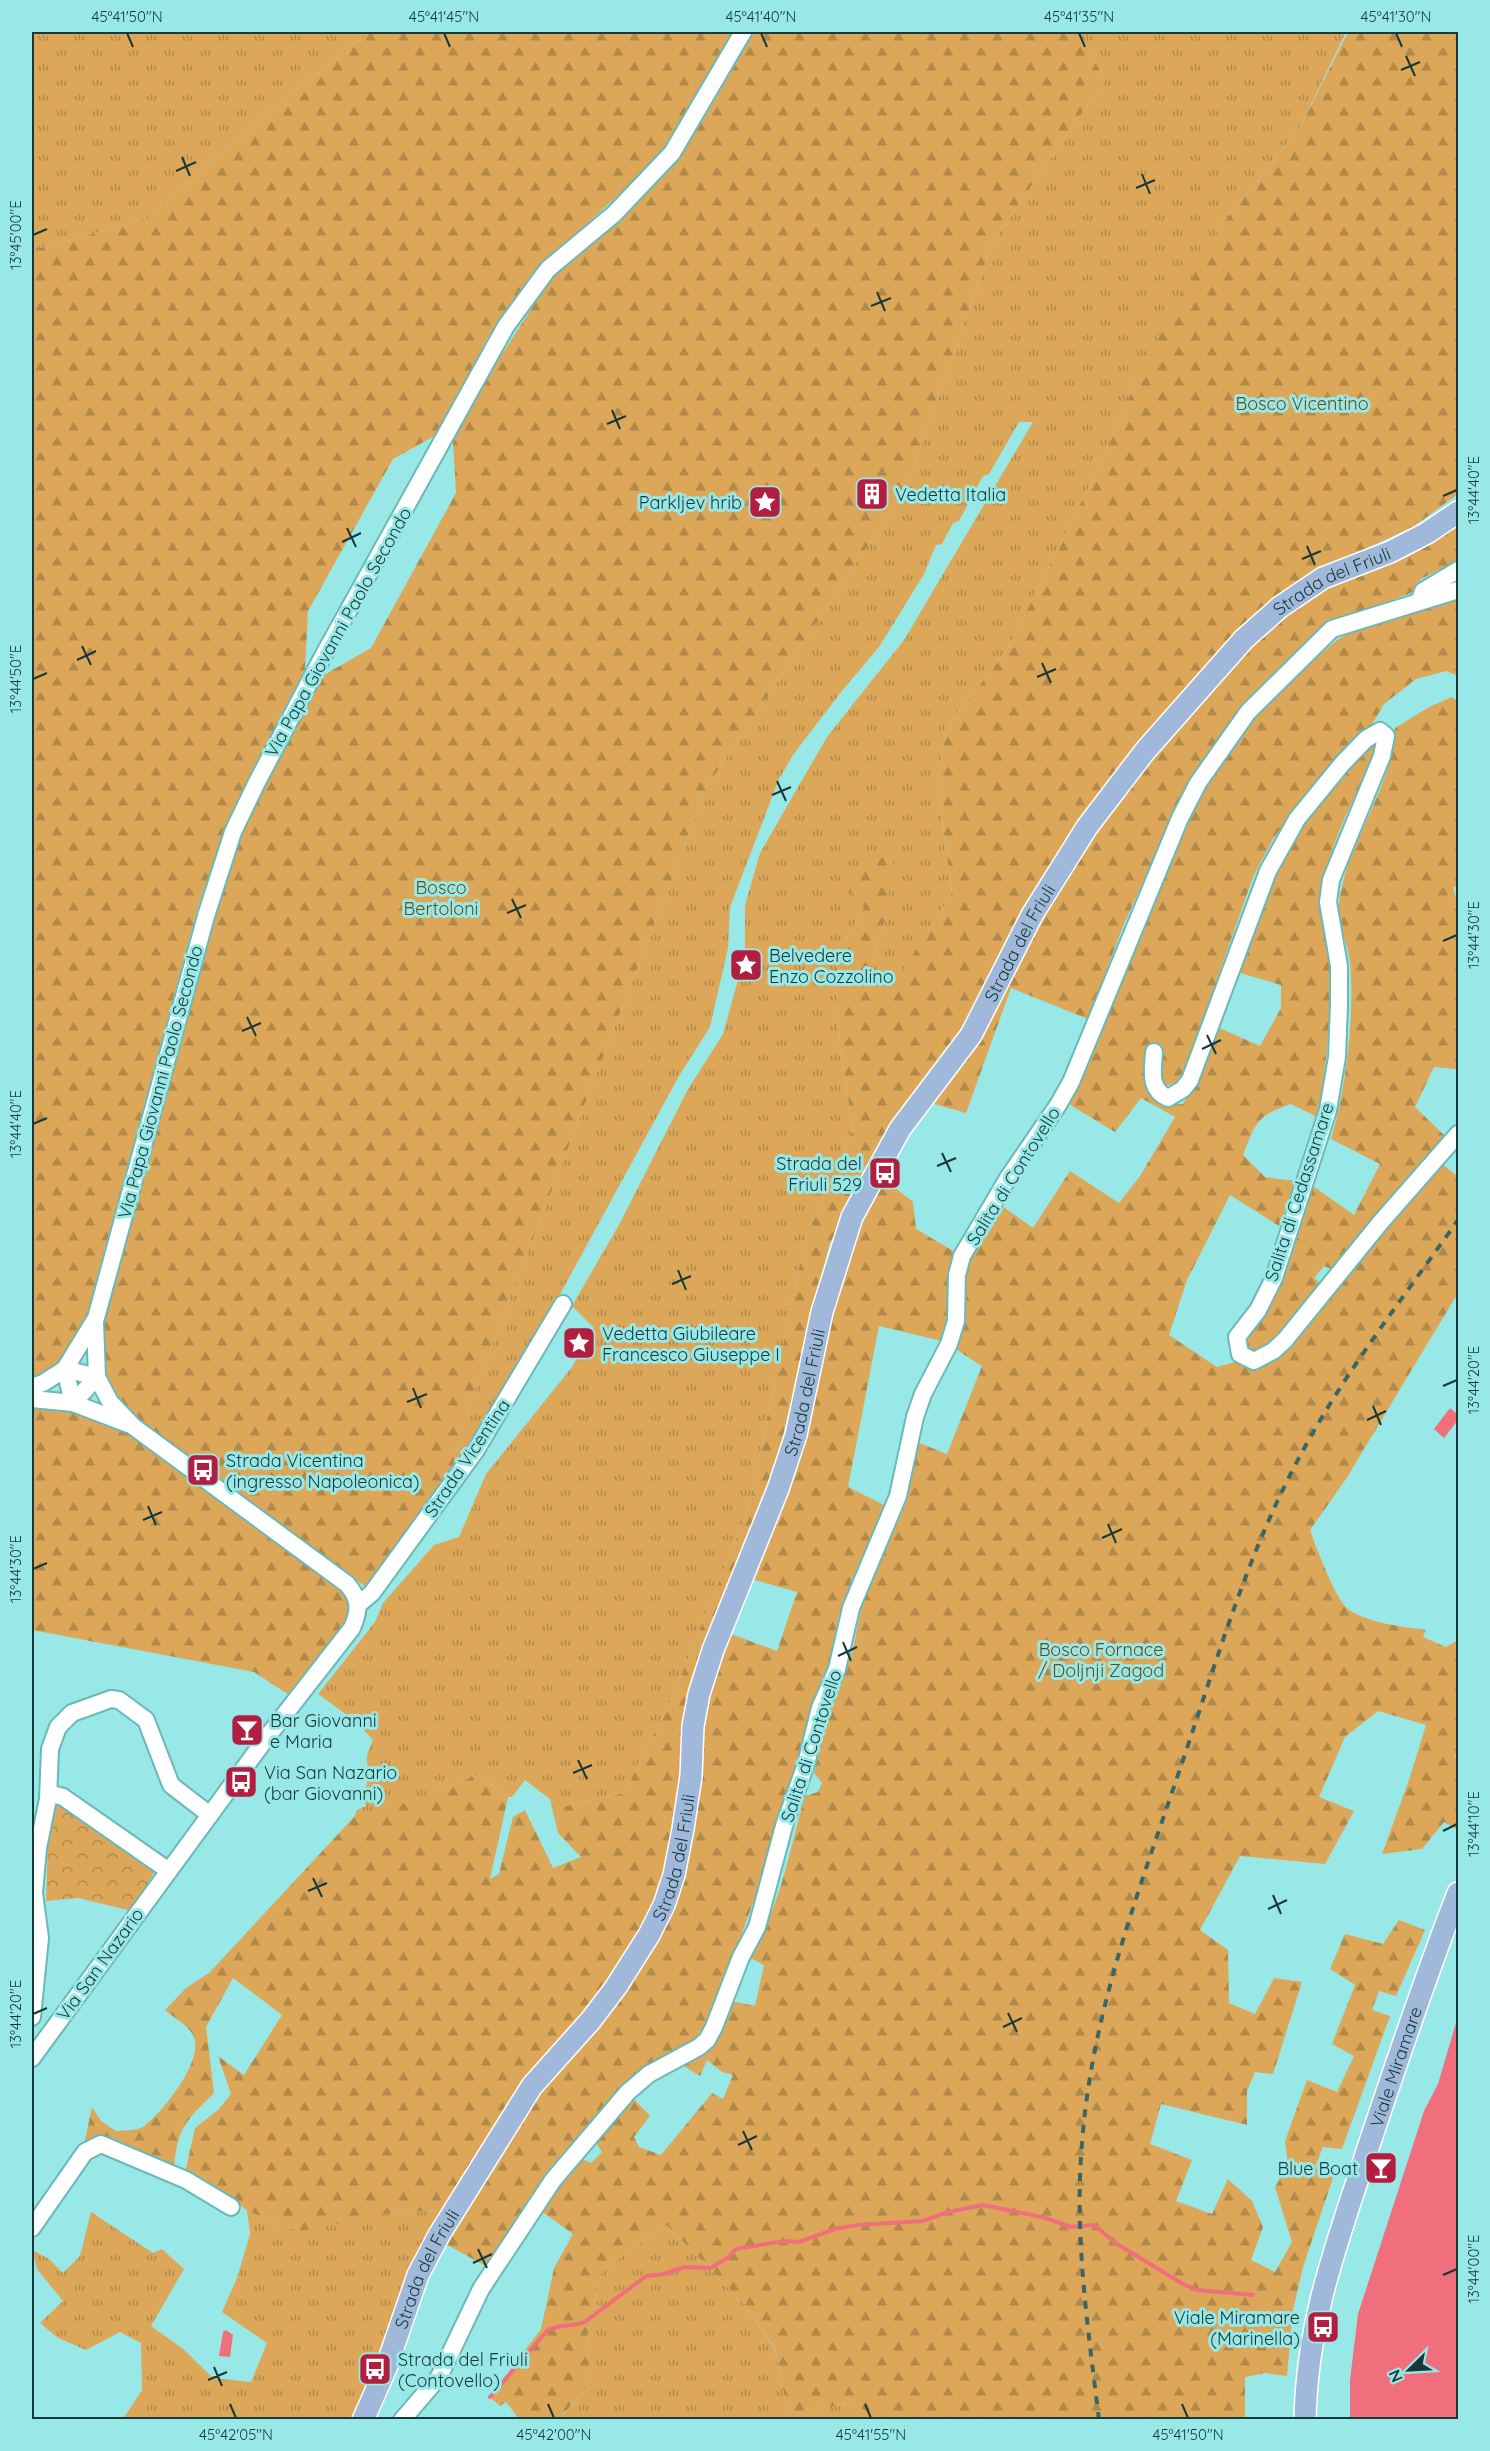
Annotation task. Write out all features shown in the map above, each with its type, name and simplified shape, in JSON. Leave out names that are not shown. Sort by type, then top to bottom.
[{"type":"main road","name":"Strada del Friuli","points":[[363,2420],[386,2368],[418,2275],[439,2235],[532,2086],[591,2020],[616,1987],[649,1935],[663,1905],[674,1875],[691,1776],[693,1726],[713,1650],[778,1489],[796,1435],[822,1312],[852,1218],[900,1129],[971,1035],[1032,915],[1087,827],[1145,751],[1244,639],[1280,606],[1316,583],[1390,552],[1427,533],[1458,512]]},
{"type":"main road","name":"Viale Miramare","points":[[1305,2420],[1312,2337],[1322,2289],[1412,2016],[1458,1893]]},
{"type":"street","name":"Via Papa Giovanni Paolo Secondo","points":[[65,1369],[96,1318],[206,916],[233,832],[256,783],[322,658],[506,326],[548,269],[614,214],[672,153],[743,32]]},
{"type":"street","points":[[1419,601],[1424,591],[1458,570]]},
{"type":"street","name":"Salita di Contovello","points":[[402,2420],[439,2377],[482,2289],[553,2180],[628,2092],[648,2074],[707,2040],[714,2027],[741,1957],[758,1927],[784,1826],[806,1764],[820,1708],[837,1669],[850,1608],[874,1557],[898,1496],[915,1417],[923,1394],[950,1344],[956,1321],[955,1295],[962,1256],[1008,1178],[1058,1106],[1071,1082],[1180,818],[1198,783],[1248,712],[1332,629],[1458,590]]},
{"type":"street","name":"Salita di Cedassamare","points":[[1154,1052],[1154,1086],[1159,1094],[1168,1098],[1175,1095],[1190,1080],[1268,871],[1297,819],[1365,739],[1380,731],[1386,736],[1382,756],[1331,880],[1328,902],[1339,966],[1339,1004],[1337,1058],[1328,1110],[1274,1278],[1258,1310],[1237,1337],[1240,1354],[1254,1361],[1273,1351],[1285,1340],[1380,1223],[1458,1134]]},
{"type":"street","name":"Strada Vicentina","points":[[359,1604],[372,1593],[476,1450],[563,1304]]},
{"type":"street","name":"Via Papa Giovanni Paolo Secondo","points":[[96,1318],[97,1377]]},
{"type":"street","points":[[32,1387],[65,1369],[97,1377],[110,1402],[134,1427],[347,1584],[355,1593],[359,1604]]},
{"type":"street","points":[[65,1369],[74,1403]]},
{"type":"street","points":[[74,1403],[97,1377]]},
{"type":"street","points":[[32,1399],[74,1403],[134,1427]]},
{"type":"street","name":"Via San Nazario","points":[[32,2058],[210,1815],[351,1628],[358,1616],[359,1604]]},
{"type":"street","name":"Via San Nazario","points":[[32,2017],[40,1938],[34,1893],[38,1848],[48,1799],[50,1749],[58,1727],[80,1710],[111,1699],[119,1700],[146,1720],[171,1785],[210,1815]]},
{"type":"street","points":[[48,1799],[52,1794],[63,1797],[169,1871]]},
{"type":"street","points":[[32,2228],[85,2152],[101,2144],[186,2180],[231,2207]]},
{"type":"green space","points":[[32,32],[370,32],[280,103],[146,219],[41,248],[32,246]]},
{"type":"green space","points":[[370,32],[735,32],[678,132],[644,172],[533,272],[487,339],[440,433],[393,459],[308,611],[305,669],[229,818],[198,907],[85,1322],[57,1367],[32,1382],[32,246],[41,248],[146,219],[280,103]]},
{"type":"green space","name":"Bosco Bertoloni","points":[[754,32],[1079,32],[1105,80],[994,240],[905,490],[708,785],[470,1402],[448,1482],[366,1587],[138,1422],[106,1384],[99,1329],[226,876],[249,812],[322,676],[371,648],[456,493],[453,442],[488,376],[552,277],[615,223],[671,169],[706,115]]},
{"type":"green space","points":[[1079,32],[1346,32],[1299,129],[1223,223],[1135,384],[1096,473],[1007,650],[947,727],[937,780],[952,893],[893,987],[869,973],[886,916],[864,908],[834,961],[840,1046],[853,1130],[805,1240],[748,1510],[672,1698],[624,1793],[557,1808],[558,1833],[550,1799],[525,1780],[512,1797],[508,1797],[478,1775],[360,1820],[354,1817],[357,1810],[366,1806],[364,1792],[368,1778],[367,1756],[373,1740],[355,1721],[318,1694],[375,1622],[383,1603],[434,1545],[459,1537],[486,1474],[572,1367],[594,1328],[572,1306],[620,1223],[687,1091],[723,1034],[741,969],[750,971],[753,968],[752,963],[745,959],[745,905],[760,853],[827,737],[904,640],[1033,422],[1019,422],[989,474],[983,476],[959,521],[953,523],[942,544],[936,545],[924,574],[879,647],[793,755],[779,779],[730,907],[728,948],[710,1027],[679,1076],[558,1298],[448,1482],[470,1402],[708,785],[905,490],[994,240],[1105,80]]},
{"type":"green space","name":"Bosco Vicentino","points":[[1348,32],[1458,32],[1458,494],[1413,527],[1316,572],[1248,620],[1142,738],[1076,823],[1030,896],[969,1023],[866,1168],[829,1246],[767,1501],[743,1555],[680,1804],[668,1869],[648,1917],[615,1974],[578,2025],[519,2089],[487,2137],[446,2210],[391,2213],[301,2231],[282,2227],[247,2210],[214,2185],[185,2173],[195,2128],[218,2110],[231,2094],[218,2056],[244,2075],[282,2015],[233,1978],[206,2027],[214,2093],[185,2125],[178,2142],[174,2167],[112,2141],[84,2145],[92,2107],[101,2121],[116,2131],[133,2130],[143,2127],[171,2098],[188,2071],[195,2045],[191,2031],[165,2010],[186,1988],[209,1973],[354,1817],[361,1819],[478,1775],[508,1797],[490,1879],[499,1874],[513,1817],[525,1810],[553,1868],[581,1857],[558,1833],[557,1808],[624,1793],[672,1698],[748,1510],[805,1240],[853,1130],[840,1046],[834,961],[864,908],[849,890],[872,858],[894,856],[886,916],[869,973],[893,986],[952,893],[937,780],[947,727],[1007,650],[1096,473],[1135,384],[1170,315],[1223,223],[1299,129]]},
{"type":"green space","points":[[1458,520],[1458,560],[1421,579],[1411,593],[1329,623],[1242,705],[1190,778],[1123,926],[1088,1019],[1011,988],[966,1113],[931,1103],[1069,872],[1112,809],[1142,769],[1283,611]]},
{"type":"green space","name":"Bosco Fornace / Doljnji Zagod","points":[[1458,596],[1458,676],[1446,671],[1416,679],[1384,704],[1371,726],[1319,777],[1273,839],[1253,877],[1185,1070],[1175,1083],[1164,1086],[1160,1070],[1163,1047],[1146,1046],[1146,1084],[1166,1105],[1183,1104],[1202,1072],[1219,1028],[1260,1046],[1281,1008],[1281,985],[1240,973],[1264,899],[1304,824],[1366,746],[1373,742],[1376,748],[1338,834],[1323,885],[1322,903],[1329,958],[1330,998],[1324,1078],[1317,1117],[1291,1104],[1271,1112],[1255,1128],[1243,1155],[1265,1177],[1296,1181],[1279,1226],[1230,1195],[1187,1280],[1169,1335],[1217,1367],[1235,1362],[1257,1371],[1275,1357],[1441,1163],[1458,1177],[1458,1293],[1346,1479],[1310,1530],[1338,1596],[1349,1610],[1358,1615],[1396,1626],[1426,1630],[1423,1637],[1446,1647],[1458,1640],[1458,1751],[1455,1756],[1458,1763],[1458,1830],[1444,1822],[1422,1849],[1382,1854],[1426,1725],[1378,1711],[1345,1737],[1319,1797],[1354,1811],[1325,1864],[1240,1856],[1200,1930],[1228,1950],[1229,2003],[1255,2014],[1274,1978],[1302,1982],[1273,2074],[1255,2072],[1247,2091],[1247,2125],[1161,2104],[1150,2144],[1192,2160],[1176,2201],[1212,2214],[1228,2179],[1252,2201],[1263,2227],[1251,2260],[1275,2272],[1292,2242],[1275,2187],[1288,2165],[1285,2141],[1307,2080],[1337,2092],[1354,2056],[1332,2044],[1355,1985],[1330,1969],[1345,1934],[1383,1944],[1399,1920],[1425,1930],[1396,1996],[1379,1991],[1372,2010],[1390,2016],[1342,2149],[1323,2147],[1315,2167],[1335,2172],[1303,2267],[1293,2310],[1287,2376],[1265,2373],[1245,2377],[1245,2419],[879,2420],[853,2403],[788,2413],[775,2348],[743,2303],[667,2225],[602,2270],[587,2339],[591,2381],[560,2419],[519,2419],[506,2402],[500,2406],[490,2397],[541,2329],[554,2268],[573,2234],[541,2211],[580,2158],[591,2163],[602,2152],[594,2140],[630,2095],[650,2116],[634,2137],[639,2147],[661,2155],[712,2093],[723,2099],[733,2075],[722,2072],[707,2060],[700,2076],[679,2063],[731,2001],[755,2006],[764,1965],[747,1956],[768,1921],[776,1901],[805,1796],[818,1792],[822,1783],[814,1773],[830,1703],[853,1650],[862,1604],[892,1535],[909,1483],[917,1442],[947,1454],[982,1366],[954,1348],[964,1310],[967,1270],[974,1250],[1001,1205],[1033,1228],[1070,1171],[1119,1203],[1140,1176],[1175,1117],[1141,1098],[1115,1132],[1067,1103],[1193,807],[1243,732],[1276,693],[1337,640],[1361,626]]},
{"type":"green space","points":[[1452,697],[1458,702],[1458,887],[1453,887],[1458,905],[1458,1066],[1456,1069],[1434,1067],[1415,1107],[1445,1136],[1333,1270],[1324,1266],[1314,1278],[1321,1284],[1291,1323],[1274,1341],[1253,1353],[1247,1347],[1246,1338],[1271,1304],[1280,1286],[1295,1247],[1313,1186],[1354,1215],[1380,1164],[1331,1139],[1345,1075],[1351,1004],[1350,962],[1340,919],[1339,904],[1350,859],[1386,773],[1395,728],[1429,707]]},
{"type":"green space","points":[[884,1179],[913,1202],[916,1229],[955,1252],[950,1323],[942,1341],[879,1326],[848,1487],[886,1506],[852,1579],[838,1618],[830,1661],[757,1892],[719,1996],[704,2026],[692,2043],[647,2065],[561,2157],[531,2197],[487,2267],[444,2243],[530,2108],[662,1928],[680,1893],[699,1727],[711,1682],[731,1634],[777,1651],[797,1592],[752,1579],[795,1471],[816,1394],[827,1326],[857,1224]]},
{"type":"green space","points":[[32,1405],[76,1413],[129,1432],[337,1585],[348,1603],[347,1619],[334,1642],[289,1695],[254,1672],[32,1630]]},
{"type":"green space","points":[[58,1800],[157,1867],[132,1911],[78,1898],[46,1901],[48,1839],[54,1803]]},
{"type":"green space","points":[[247,2210],[282,2227],[391,2213],[446,2210],[356,2419],[123,2419],[142,2390],[141,2343],[120,2332],[86,2350],[58,2338],[40,2323],[63,2301],[37,2269],[32,2250],[49,2259],[63,2273],[80,2256],[91,2212],[153,2253],[162,2249],[184,2269],[151,2326],[182,2348],[213,2378],[251,2382],[267,2343],[222,2312],[237,2278],[250,2234]]},
{"type":"green space","points":[[667,2225],[743,2303],[775,2349],[788,2413],[853,2403],[879,2419],[560,2420],[591,2381],[587,2339],[602,2270]]},
{"type":"shaded area","points":[[1450,1408],[1458,1415],[1458,1420],[1444,1438],[1434,1429]]},
{"type":"shaded area","points":[[1458,2016],[1458,2419],[1350,2419],[1350,2380],[1358,2314],[1424,2111],[1438,2084]]},
{"type":"shaded area","points":[[226,2330],[233,2335],[230,2357],[219,2356],[223,2332]]},
{"type":"waterway","points":[[490,2397],[547,2331],[586,2321],[646,2276],[664,2274],[685,2267],[711,2268],[729,2257],[736,2249],[784,2241],[799,2242],[835,2229],[858,2225],[923,2221],[948,2212],[983,2205],[1042,2217],[1071,2227],[1094,2225],[1117,2244],[1183,2284],[1197,2290],[1253,2295]]},
{"type":"railway","points":[[1099,2420],[1083,2282],[1080,2178],[1087,2094],[1096,2045],[1120,1950],[1235,1607],[1281,1493],[1317,1425],[1336,1395],[1458,1220]]},
{"type":"place","name":"Vedetta Italia","points":[[872,494]]},
{"type":"place","name":"Parkljev hrib","points":[[765,502]]},
{"type":"place","name":"Belvedere Enzo Cozzolino","points":[[746,965]]},
{"type":"place","name":"Strada del Friuli 529","points":[[885,1173]]},
{"type":"place","name":"Vedetta Giubileare Francesco Giuseppe I","points":[[579,1343]]},
{"type":"place","name":"Strada Vicentina (ingresso Napoleonica)","points":[[203,1470]]},
{"type":"place","name":"Bar Giovanni e Maria","points":[[247,1730]]},
{"type":"place","name":"Via San Nazario (bar Giovanni)","points":[[241,1782]]},
{"type":"place","name":"Blue Boat","points":[[1381,2168]]},
{"type":"place","name":"Viale Miramare (Marinella)","points":[[1323,2327]]},
{"type":"place","name":"Strada del Friuli (Contovello)","points":[[375,2369]]}]
